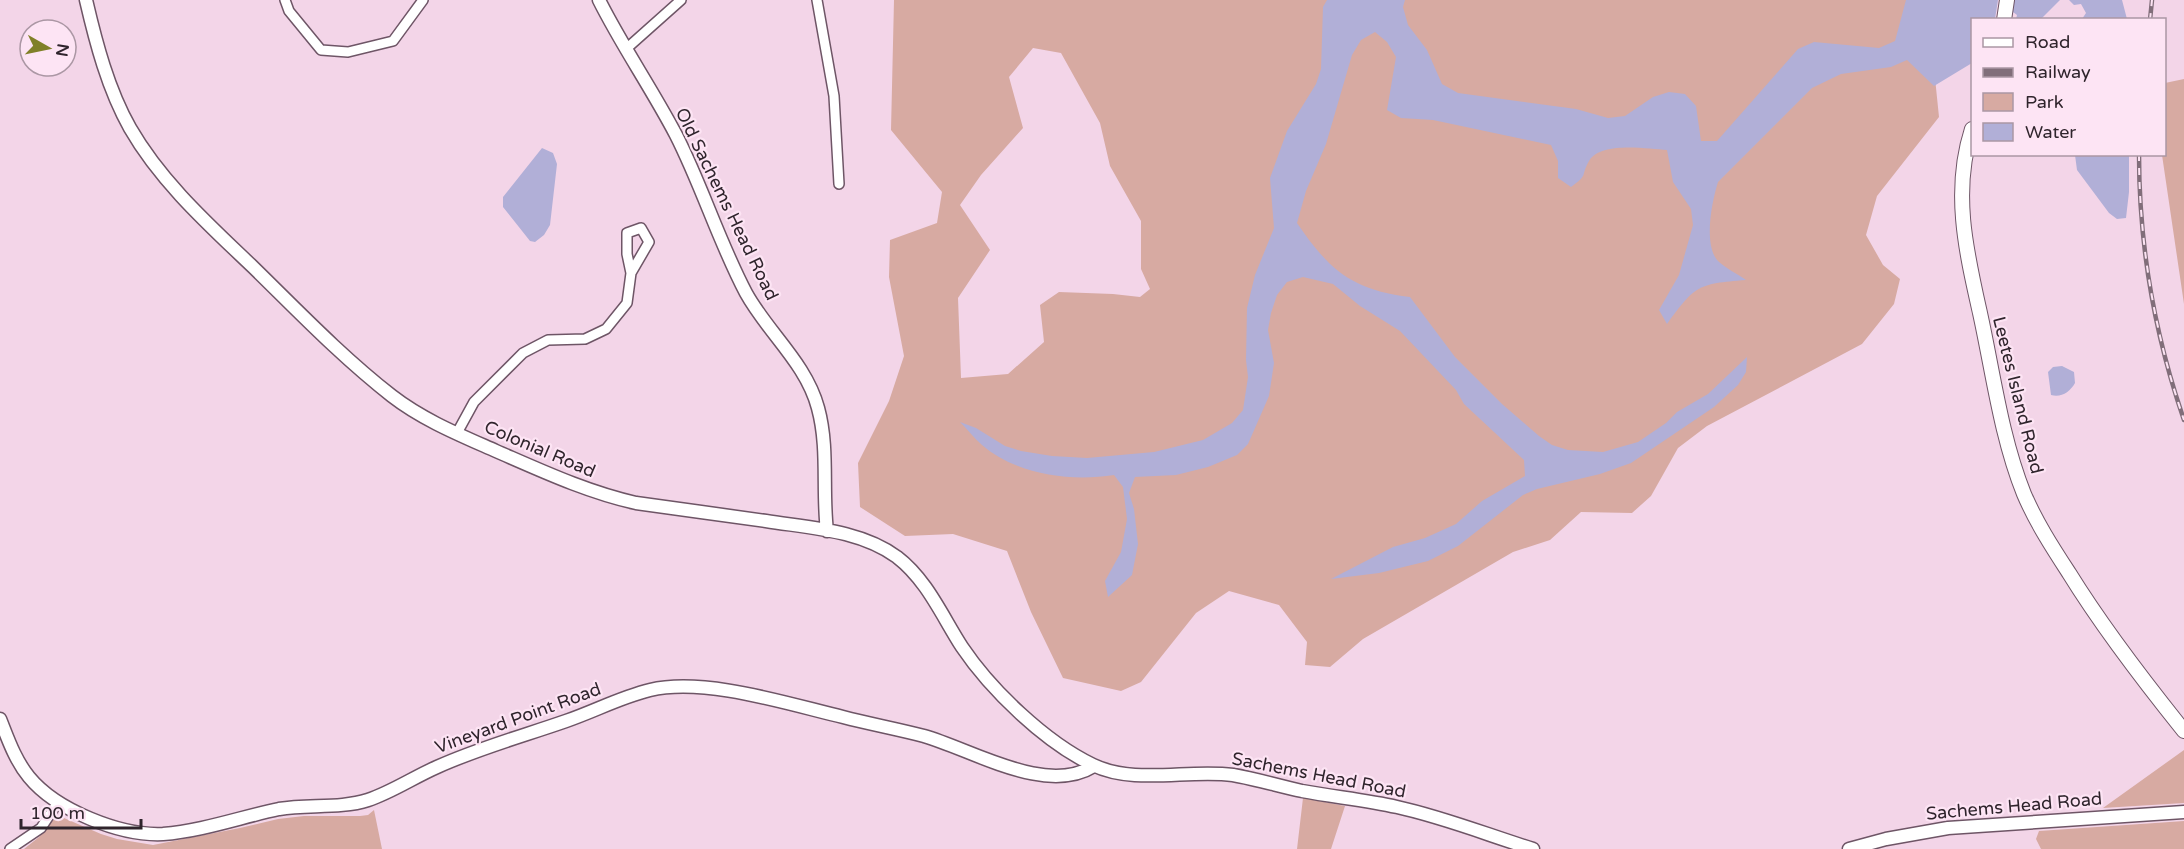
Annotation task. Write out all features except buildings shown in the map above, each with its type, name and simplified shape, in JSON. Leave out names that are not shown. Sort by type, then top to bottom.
[{"type":"main road","points":[[2004,18],[2007,0]]},
{"type":"main road","name":"Leetes Island Road","points":[[1971,133],[1961,186],[1963,226],[1996,387],[2018,477],[2037,521],[2076,585],[2124,655],[2184,731]]},
{"type":"street","name":"Colonial Road","points":[[86,0],[107,72],[130,127],[153,162],[174,188],[218,233],[366,374],[420,415],[570,483],[613,498],[850,535],[876,545],[907,566],[931,596],[964,650],[992,683],[1051,738],[1094,766]]},
{"type":"street","points":[[285,0],[289,11],[321,50],[348,52],[393,41],[423,0]]},
{"type":"street","name":"Old Sachems Head Road","points":[[599,0],[687,158],[724,248],[747,295],[803,372],[813,391],[819,408],[824,444],[823,496],[826,531]]},
{"type":"street","points":[[626,49],[681,0]]},
{"type":"street","points":[[817,0],[834,96],[839,184]]},
{"type":"street","points":[[457,433],[474,402],[523,353],[548,340],[585,339],[606,329],[627,303],[631,273]]},
{"type":"street","name":"Vineyard Point Road","points":[[0,719],[21,765],[37,785],[58,801],[107,824],[138,833],[163,834],[284,808],[365,801],[457,758],[569,720],[629,696],[674,687],[699,687],[737,693],[912,733],[944,742],[989,760],[1042,775],[1077,774],[1094,766]]},
{"type":"street","name":"Sachems Head Road","points":[[1094,766],[1119,773],[1196,773],[1239,776],[1305,792],[1407,809],[1533,849]]},
{"type":"street","points":[[10,849],[41,828],[58,801]]},
{"type":"street","name":"Sachems Head Road","points":[[1849,849],[1886,838],[1948,828],[2184,812]]},
{"type":"green space","points":[[894,0],[1927,0],[1939,117],[1877,196],[1866,235],[1883,265],[1900,279],[1894,304],[1862,344],[1707,426],[1678,448],[1651,496],[1632,513],[1581,512],[1550,540],[1513,552],[1363,639],[1330,667],[1305,665],[1307,642],[1279,605],[1229,591],[1196,613],[1141,682],[1121,691],[1063,678],[1031,612],[1007,551],[953,534],[905,536],[860,507],[858,463],[889,401],[904,356],[889,277],[890,240],[937,223],[942,192],[891,130]],"holes":[[[1033,48],[1061,53],[1100,123],[1110,166],[1141,221],[1141,269],[1150,289],[1140,297],[1059,292],[1040,305],[1044,342],[1008,374],[961,378],[958,298],[990,250],[960,205],[981,175],[1023,128],[1009,77]]]},
{"type":"green space","points":[[2184,79],[2184,304],[2162,156],[2166,156],[2166,83]]},
{"type":"green space","points":[[2184,750],[2184,803],[2103,808]]},
{"type":"green space","points":[[1303,798],[1345,806],[1331,849],[1297,849]]},
{"type":"green space","points":[[374,810],[382,849],[24,849],[39,837],[57,815],[117,839],[153,845],[278,819],[304,816],[360,816],[368,815]]},
{"type":"green space","points":[[2184,821],[2184,849],[2041,849],[2036,839],[2039,831]]},
{"type":"water","points":[[1327,0],[1405,0],[1403,7],[1408,25],[1427,50],[1442,84],[1458,93],[1576,109],[1608,118],[1625,116],[1653,97],[1669,92],[1685,94],[1696,106],[1701,141],[1717,141],[1798,49],[1814,42],[1879,48],[1895,41],[1906,0],[1998,0],[1995,18],[1971,18],[1971,64],[1934,86],[1907,60],[1891,67],[1841,74],[1812,88],[1718,182],[1710,223],[1713,254],[1721,264],[1746,280],[1717,283],[1699,289],[1685,301],[1667,324],[1659,310],[1679,275],[1693,225],[1691,209],[1673,182],[1667,150],[1614,148],[1603,151],[1589,161],[1582,177],[1571,187],[1558,178],[1558,161],[1551,145],[1433,120],[1401,118],[1387,110],[1396,57],[1387,42],[1375,32],[1361,40],[1352,55],[1326,144],[1306,191],[1297,223],[1332,265],[1357,283],[1390,294],[1410,297],[1455,357],[1502,404],[1539,436],[1552,445],[1568,450],[1603,452],[1638,442],[1666,423],[1677,412],[1708,394],[1747,357],[1746,372],[1738,385],[1714,407],[1631,463],[1523,495],[1458,546],[1428,561],[1379,573],[1331,579],[1393,547],[1425,538],[1456,524],[1482,501],[1525,476],[1524,460],[1464,404],[1456,390],[1400,331],[1360,306],[1333,284],[1303,277],[1287,282],[1277,295],[1268,330],[1274,363],[1269,396],[1248,444],[1237,455],[1208,467],[1176,475],[1135,477],[1129,493],[1134,509],[1138,544],[1132,575],[1108,597],[1105,581],[1121,552],[1127,519],[1123,487],[1114,475],[1080,477],[1028,470],[996,455],[979,442],[960,422],[976,428],[1005,446],[1021,451],[1087,458],[1154,452],[1203,440],[1232,423],[1243,410],[1248,377],[1247,308],[1255,275],[1274,228],[1270,178],[1287,131],[1316,84],[1321,69],[1323,7]]},
{"type":"water","points":[[2014,0],[2060,0],[2042,18],[2016,18],[2017,15],[2013,12]]},
{"type":"water","points":[[2069,0],[2122,0],[2127,18],[2083,18],[2086,13],[2081,4],[2074,5]]},
{"type":"water","points":[[542,148],[553,153],[557,164],[550,225],[544,235],[535,242],[530,241],[503,207],[503,197]]},
{"type":"water","points":[[2075,156],[2129,156],[2126,218],[2117,219],[2109,213],[2077,170]]},
{"type":"water","points":[[2062,366],[2074,372],[2075,383],[2065,394],[2051,395],[2048,372],[2053,367]]},
{"type":"railway","points":[[2150,18],[2152,0]]},
{"type":"railway","points":[[2139,156],[2142,222],[2151,289],[2165,356],[2184,420]]}]
